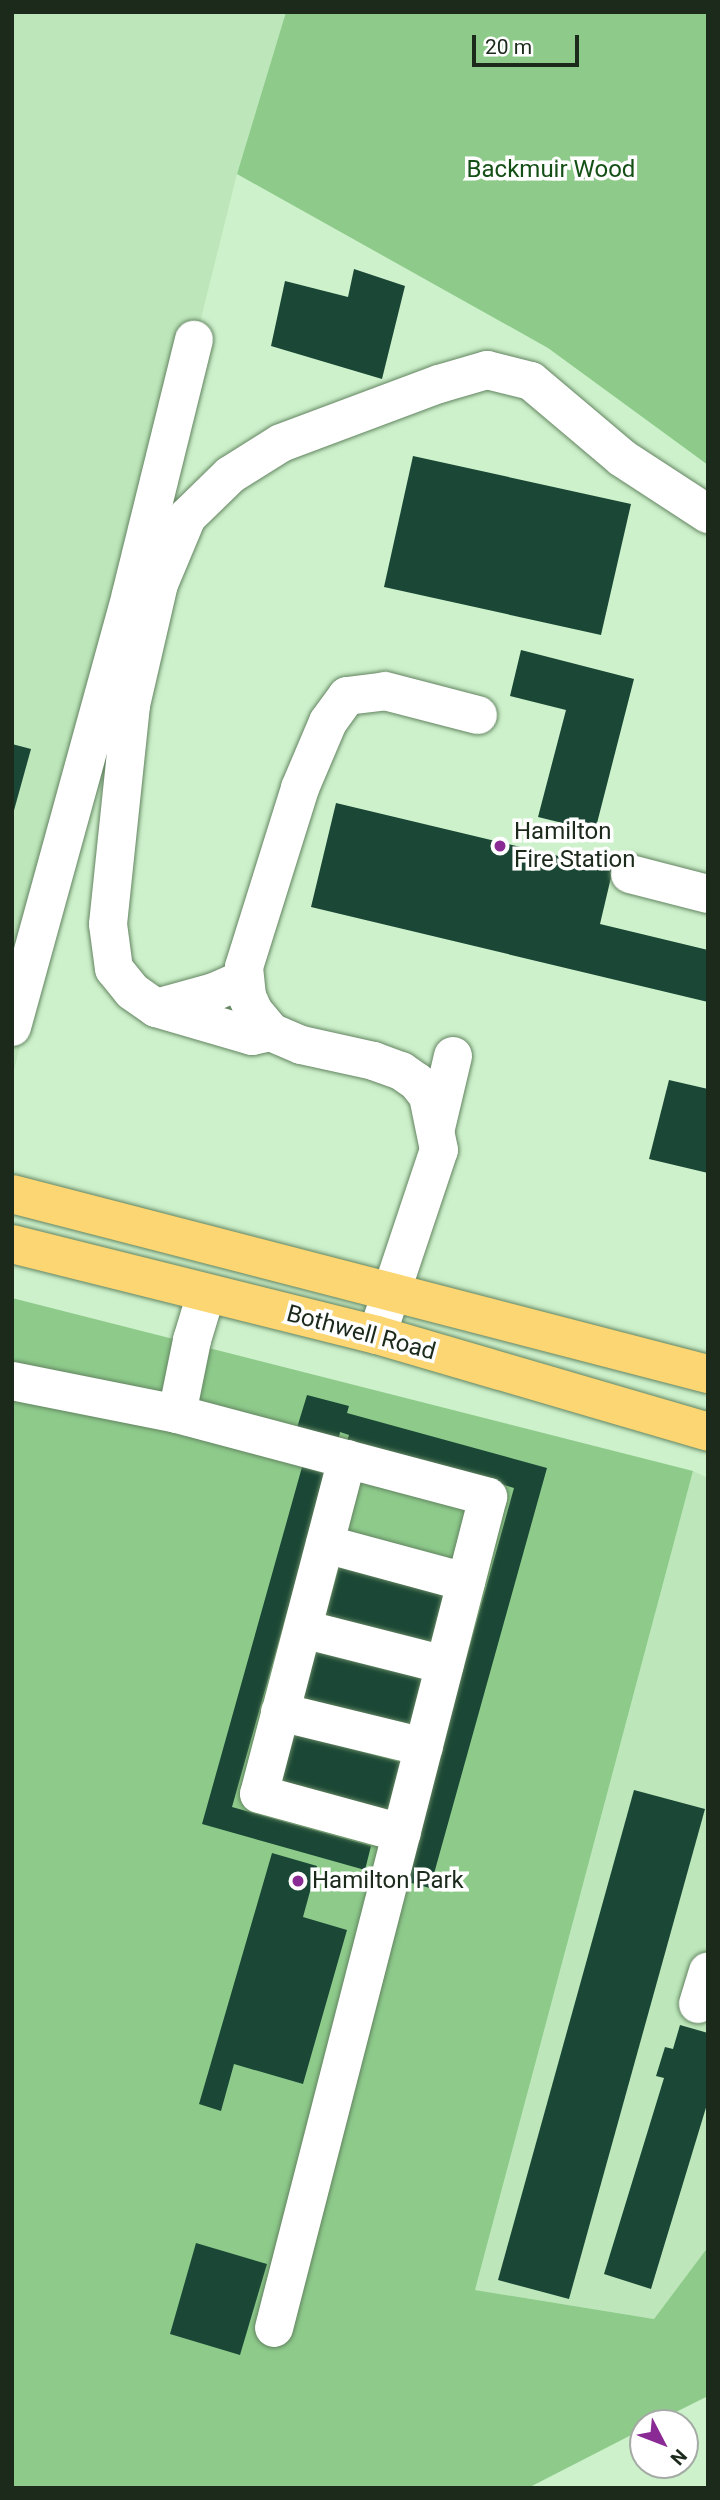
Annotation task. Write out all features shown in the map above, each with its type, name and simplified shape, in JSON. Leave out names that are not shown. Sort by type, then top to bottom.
[{"type":"main road","name":"Bothwell Road","points":[[12,1194],[708,1374]]},
{"type":"main road","name":"Bothwell Road","points":[[12,1244],[377,1335],[708,1432]]},
{"type":"lane","points":[[12,1027],[131,594],[194,340]]},
{"type":"lane","points":[[271,1032],[252,1036],[156,1009],[123,982],[114,969],[110,946],[108,924],[127,731],[159,584],[187,517],[230,475],[281,443],[439,384],[487,370],[531,381],[622,458],[708,514]]},
{"type":"lane","points":[[377,1335],[439,1150],[428,1096],[417,1082],[401,1071],[374,1061],[301,1045],[271,1032],[254,1012],[243,979],[244,967],[300,788],[328,722],[347,696],[385,691],[478,715]]},
{"type":"lane","points":[[630,874],[708,894]]},
{"type":"lane","points":[[156,1009],[214,992],[243,979]]},
{"type":"lane","points":[[436,1128],[453,1056]]},
{"type":"lane","points":[[177,1414],[192,1340],[206,1294]]},
{"type":"lane","points":[[12,1381],[177,1414],[488,1497],[274,2328]]},
{"type":"lane","points":[[347,1459],[259,1794],[402,1833]]},
{"type":"lane","points":[[325,1544],[466,1582]]},
{"type":"lane","points":[[303,1629],[445,1665]]},
{"type":"lane","points":[[280,1712],[424,1747]]},
{"type":"shaded area","points":[[12,12],[286,12],[237,174],[12,1078]]},
{"type":"shaded area","points":[[693,1471],[708,1478],[708,2247],[654,2319],[475,2290]]},
{"type":"green space","name":"Backmuir Wood","points":[[286,12],[708,12],[708,465],[548,348],[237,174]]},
{"type":"green space","name":"Hamilton Park","points":[[12,1298],[693,1471],[475,2290],[654,2319],[708,2247],[708,2396],[682,2409],[629,2409],[629,2436],[528,2488],[12,2488]]},
{"type":"building","points":[[354,269],[405,286],[382,379],[271,346],[285,281],[348,297]]},
{"type":"building","points":[[413,456],[631,504],[601,635],[384,587]]},
{"type":"building","points":[[521,650],[634,679],[595,831],[538,817],[566,710],[510,696]]},
{"type":"building","points":[[12,744],[31,749],[13,814],[12,814]]},
{"type":"building","points":[[336,803],[613,869],[600,924],[708,950],[708,1002],[311,907]]},
{"type":"building","points":[[669,1080],[708,1089],[708,1173],[649,1159]]},
{"type":"building","points":[[307,1395],[349,1406],[347,1413],[547,1468],[430,1888],[404,1881],[514,1488],[347,1441],[349,1435],[340,1432],[338,1442],[296,1431]]},
{"type":"building","points":[[302,1467],[326,1474],[232,1807],[371,1846],[365,1870],[202,1824]]},
{"type":"building","points":[[339,1567],[447,1596],[433,1647],[325,1618]]},
{"type":"building","points":[[315,1648],[422,1678],[409,1728],[301,1699]]},
{"type":"building","points":[[293,1733],[400,1762],[387,1813],[279,1784]]},
{"type":"building","points":[[634,1790],[705,1809],[569,2299],[498,2280]]},
{"type":"building","points":[[272,1853],[317,1866],[303,1917],[347,1930],[303,2084],[234,2064],[221,2111],[199,2104]]},
{"type":"building","points":[[680,2025],[708,2033],[708,2101],[651,2289],[604,2274],[664,2078],[656,2076],[665,2047],[673,2049]]},
{"type":"building","points":[[196,2243],[267,2264],[240,2355],[170,2334]]},
{"type":"place","name":"Hamilton Fire Station","points":[[500,846]]},
{"type":"place","name":"Hamilton Park","points":[[298,1881]]}]
